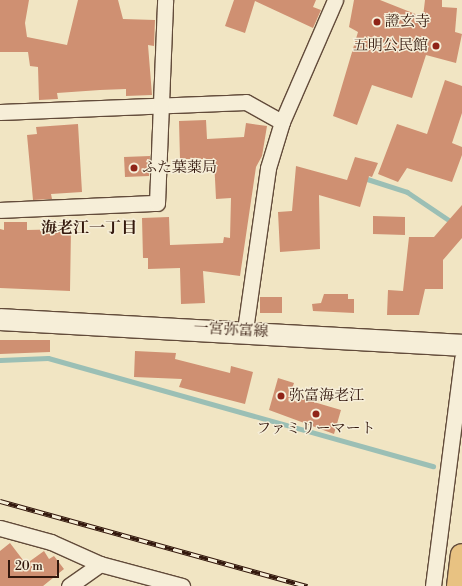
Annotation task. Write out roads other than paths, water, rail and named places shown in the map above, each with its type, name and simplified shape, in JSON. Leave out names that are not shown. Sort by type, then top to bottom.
[{"type":"highway","points":[[458,586],[462,555]]},
{"type":"main road","name":"一宮弥富線","points":[[0,319],[245,330],[462,345]]},
{"type":"street","points":[[0,210],[157,203],[165,0]]},
{"type":"street","points":[[245,330],[268,168],[282,122],[335,0]]},
{"type":"street","points":[[0,112],[160,107],[246,102],[282,122]]},
{"type":"street","points":[[433,586],[462,360]]},
{"type":"street","points":[[0,528],[52,542],[100,564],[182,586]]},
{"type":"street","points":[[69,586],[100,564]]},
{"type":"waterway","points":[[367,179],[407,192],[453,223]]},
{"type":"waterway","points":[[0,360],[48,358],[433,466]]},
{"type":"railway","points":[[0,501],[307,586]]},
{"type":"place","name":"證玄寺","points":[[377,22]]},
{"type":"place","name":"五明公民館","points":[[436,46]]},
{"type":"place","name":"ふた葉薬局","points":[[134,168]]},
{"type":"place","name":"弥富海老江","points":[[281,396]]},
{"type":"place","name":"ファミリーマート","points":[[316,414]]},
{"type":"district","name":"海老江一丁目","points":[[89,228]]}]
